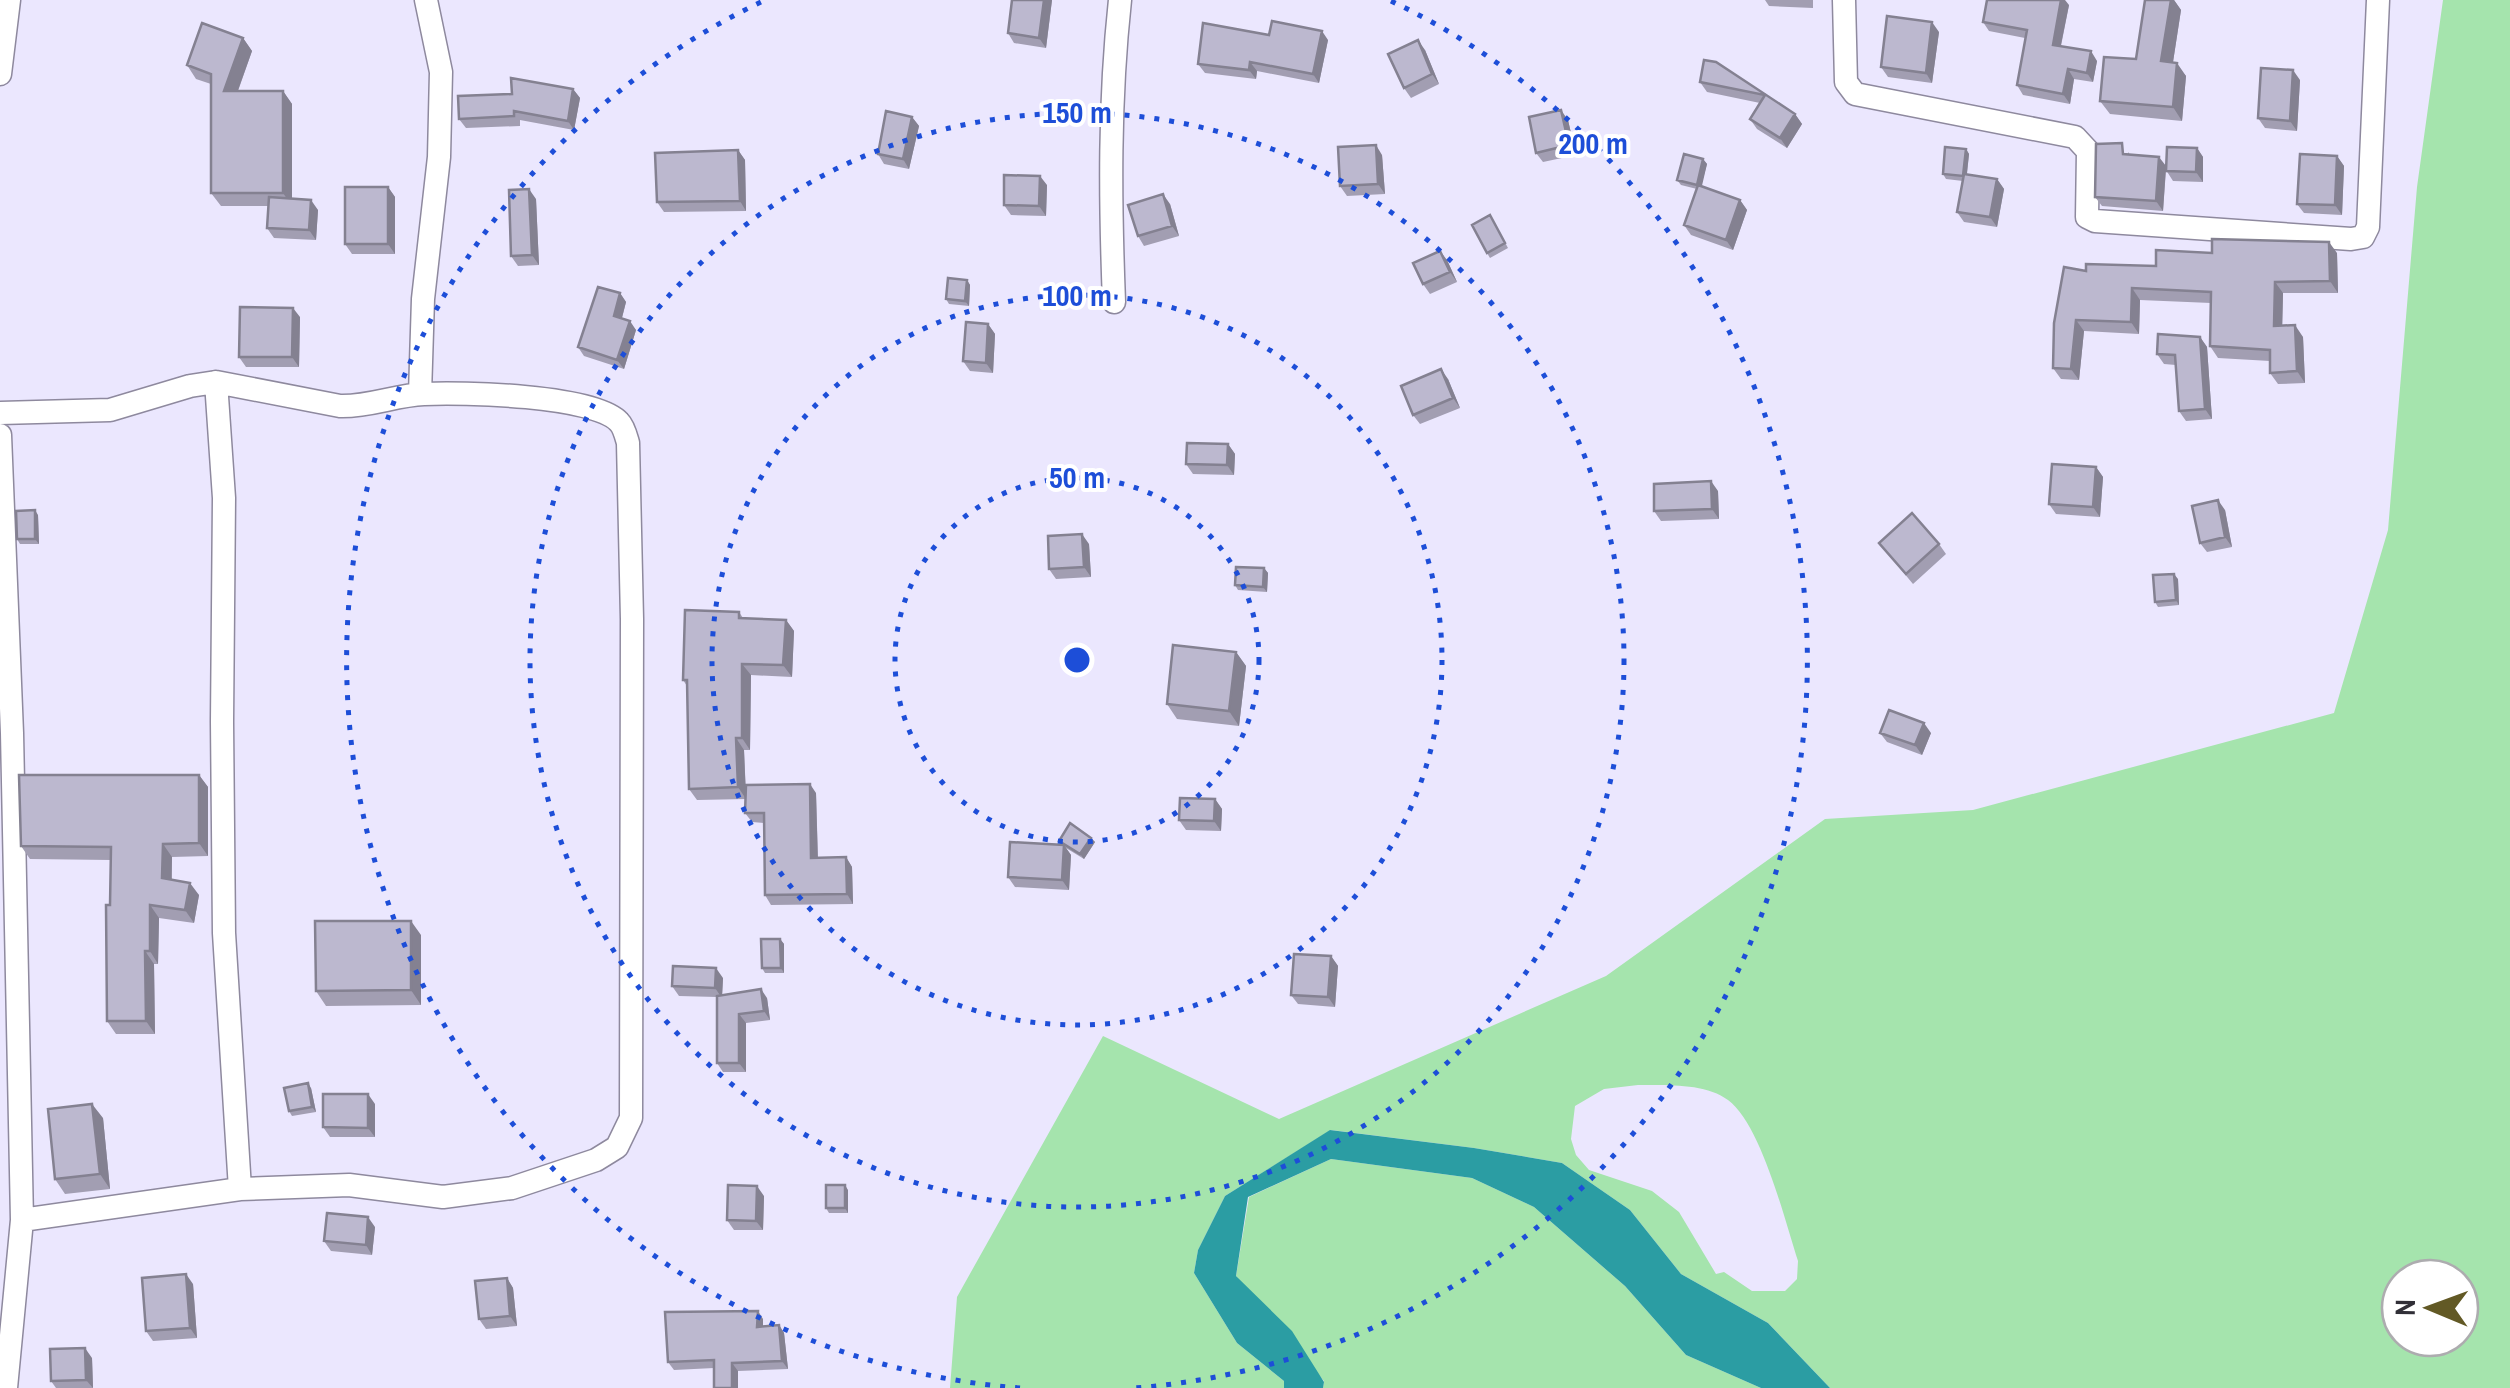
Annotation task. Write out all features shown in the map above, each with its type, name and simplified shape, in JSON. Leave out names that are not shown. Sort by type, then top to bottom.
[{"type":"street","points":[[0,74],[9,0]]},
{"type":"street","points":[[420,394],[423,299],[439,157],[441,72],[426,0]]},
{"type":"street","points":[[1114,302],[1110,190],[1112,77],[1120,0]]},
{"type":"street","points":[[1844,0],[1846,82],[1855,94],[2076,136],[2088,151],[2085,206],[2087,216],[2094,221],[2351,239],[2362,237],[2368,227],[2378,0]]},
{"type":"street","points":[[216,382],[224,498],[224,934],[240,1188]]},
{"type":"street","points":[[0,414],[110,410],[216,382],[340,406],[358,407],[420,394],[496,395],[564,402],[603,410],[620,423],[628,443],[632,619],[630,1118],[617,1147],[596,1160],[512,1188],[443,1197],[349,1185],[240,1188],[22,1220]]},
{"type":"street","points":[[0,435],[7,946],[22,1220],[6,1388]]},
{"type":"shaded area","points":[[2443,0],[2510,0],[2510,1388],[1830,1388],[1768,1323],[1681,1274],[1630,1210],[1562,1163],[1331,1130],[1225,1196],[1198,1250],[1194,1273],[1237,1343],[1284,1381],[1284,1388],[950,1388],[957,1297],[1103,1036],[1279,1119],[1606,976],[1825,819],[1973,810],[2334,713],[2388,530],[2417,187]],"holes":[[[1685,1086],[1719,1094],[1740,1112],[1751,1130],[1770,1174],[1798,1261],[1797,1279],[1785,1291],[1752,1291],[1724,1272],[1716,1274],[1679,1212],[1652,1191],[1589,1170],[1576,1155],[1571,1139],[1575,1106],[1604,1089]]]},
{"type":"shaded area","points":[[1330,1130],[1562,1163],[1630,1210],[1681,1274],[1768,1323],[1830,1388],[1761,1388],[1686,1355],[1625,1286],[1534,1207],[1472,1178],[1331,1159],[1248,1197],[1236,1276],[1292,1331],[1324,1382],[1323,1388],[1284,1388],[1284,1381],[1237,1343],[1194,1273],[1198,1250],[1225,1196]]},
{"type":"shaded area","points":[[1331,1159],[1472,1178],[1534,1207],[1625,1286],[1686,1355],[1761,1388],[1323,1388],[1324,1381],[1236,1276],[1249,1197]]},
{"type":"building","points":[[1012,0],[1044,0],[1039,38],[1008,33]]},
{"type":"building","points":[[1987,0],[2061,0],[2053,45],[2091,51],[2087,73],[2068,69],[2063,94],[2017,85],[2027,30],[1983,22]]},
{"type":"building","points":[[2145,0],[2171,0],[2161,61],[2177,63],[2173,107],[2100,101],[2104,57],[2136,59]]},
{"type":"building","points":[[1887,16],[1932,22],[1926,73],[1881,67]]},
{"type":"building","points":[[1272,21],[1322,31],[1313,74],[1250,62],[1249,70],[1198,64],[1203,23],[1269,35]]},
{"type":"building","points":[[202,23],[243,38],[224,91],[283,91],[283,193],[211,193],[211,74],[187,65]]},
{"type":"building","points":[[1418,40],[1432,74],[1404,88],[1388,54]]},
{"type":"building","points":[[1704,60],[1716,62],[1795,114],[1780,138],[1750,119],[1765,95],[1700,82]]},
{"type":"building","points":[[2261,68],[2293,70],[2290,121],[2258,118]]},
{"type":"building","points":[[511,78],[573,89],[568,121],[514,111],[514,116],[459,119],[458,96],[512,94]]},
{"type":"building","points":[[1561,110],[1569,145],[1536,153],[1529,117]]},
{"type":"building","points":[[886,111],[912,117],[903,159],[878,154]]},
{"type":"building","points":[[2122,143],[2123,154],[2159,157],[2156,201],[2095,197],[2096,144]]},
{"type":"building","points":[[1376,145],[1378,184],[1340,186],[1338,147]]},
{"type":"building","points":[[1945,147],[1966,149],[1963,176],[1943,174]]},
{"type":"building","points":[[2167,147],[2197,148],[2196,172],[2166,171]]},
{"type":"building","points":[[738,150],[740,201],[657,202],[655,153]]},
{"type":"building","points":[[1684,154],[1703,159],[1697,185],[1677,180]]},
{"type":"building","points":[[2300,154],[2337,156],[2335,205],[2297,204]]},
{"type":"building","points":[[1964,174],[1997,179],[1990,217],[1957,212]]},
{"type":"building","points":[[1004,175],[1040,176],[1039,206],[1004,205]]},
{"type":"building","points":[[1698,185],[1740,200],[1726,240],[1684,225]]},
{"type":"building","points":[[345,187],[388,187],[388,244],[345,244]]},
{"type":"building","points":[[529,189],[532,255],[511,256],[509,190]]},
{"type":"building","points":[[1163,194],[1172,226],[1138,236],[1128,205]]},
{"type":"building","points":[[269,197],[311,200],[309,230],[267,228]]},
{"type":"building","points":[[1490,215],[1505,243],[1487,253],[1472,225]]},
{"type":"building","points":[[2212,239],[2329,242],[2330,281],[2275,282],[2274,326],[2295,325],[2297,371],[2270,373],[2270,350],[2210,346],[2211,292],[2132,288],[2131,322],[2076,320],[2071,369],[2053,368],[2054,323],[2064,267],[2086,271],[2086,264],[2156,266],[2156,250],[2212,253]]},
{"type":"building","points":[[1440,251],[1450,272],[1423,284],[1413,263]]},
{"type":"building","points":[[948,278],[967,280],[965,301],[946,299]]},
{"type":"building","points":[[598,287],[620,293],[614,316],[630,321],[617,360],[578,347]]},
{"type":"building","points":[[240,307],[293,308],[292,357],[239,357]]},
{"type":"building","points":[[966,322],[988,324],[986,363],[963,361]]},
{"type":"building","points":[[2158,334],[2200,337],[2205,409],[2179,411],[2175,355],[2157,354]]},
{"type":"building","points":[[1441,369],[1453,398],[1413,415],[1401,386]]},
{"type":"building","points":[[1187,443],[1228,444],[1227,465],[1186,464]]},
{"type":"building","points":[[2052,464],[2096,467],[2093,507],[2049,504]]},
{"type":"building","points":[[1711,481],[1712,509],[1654,511],[1654,484]]},
{"type":"building","points":[[2218,500],[2225,537],[2200,543],[2192,506]]},
{"type":"building","points":[[35,510],[35,539],[17,539],[16,511]]},
{"type":"building","points":[[1912,513],[1939,544],[1906,574],[1879,543]]},
{"type":"building","points":[[1082,534],[1084,567],[1049,569],[1048,536]]},
{"type":"building","points":[[1236,567],[1264,568],[1263,587],[1235,585]]},
{"type":"building","points":[[2174,574],[2176,600],[2155,602],[2153,575]]},
{"type":"building","points":[[685,610],[739,612],[739,618],[786,620],[783,665],[742,664],[742,738],[736,738],[738,787],[689,789],[687,680],[683,680]]},
{"type":"building","points":[[1173,645],[1236,652],[1229,711],[1167,704]]},
{"type":"building","points":[[1889,710],[1924,723],[1915,745],[1880,733]]},
{"type":"building","points":[[19,775],[199,775],[199,843],[163,844],[162,878],[190,883],[185,910],[150,905],[150,951],[145,951],[146,1021],[107,1021],[106,905],[110,905],[111,847],[21,846]]},
{"type":"building","points":[[810,784],[811,858],[846,857],[847,894],[765,895],[764,813],[745,813],[746,785]]},
{"type":"building","points":[[1180,798],[1215,799],[1214,821],[1179,820]]},
{"type":"building","points":[[1070,823],[1091,838],[1080,854],[1059,841]]},
{"type":"building","points":[[1010,842],[1064,845],[1062,880],[1008,877]]},
{"type":"building","points":[[315,921],[411,921],[411,990],[316,991]]},
{"type":"building","points":[[761,939],[780,939],[781,968],[762,968]]},
{"type":"building","points":[[1294,954],[1331,956],[1328,997],[1291,995]]},
{"type":"building","points":[[673,966],[716,968],[715,988],[672,986]]},
{"type":"building","points":[[761,989],[764,1011],[739,1014],[739,1063],[717,1063],[717,996]]},
{"type":"building","points":[[308,1083],[312,1107],[289,1111],[284,1088]]},
{"type":"building","points":[[323,1094],[368,1094],[368,1128],[323,1127]]},
{"type":"building","points":[[92,1104],[100,1174],[55,1179],[48,1109]]},
{"type":"building","points":[[728,1185],[757,1186],[756,1221],[727,1220]]},
{"type":"building","points":[[826,1185],[845,1185],[845,1208],[826,1208]]},
{"type":"building","points":[[327,1213],[368,1217],[366,1245],[324,1241]]},
{"type":"building","points":[[186,1274],[190,1328],[146,1331],[142,1278]]},
{"type":"building","points":[[507,1278],[510,1316],[479,1319],[475,1281]]},
{"type":"building","points":[[758,1311],[757,1327],[779,1325],[782,1361],[732,1363],[732,1388],[714,1388],[714,1360],[668,1362],[665,1312]]},
{"type":"building","points":[[85,1348],[86,1380],[51,1381],[50,1349]]}]
